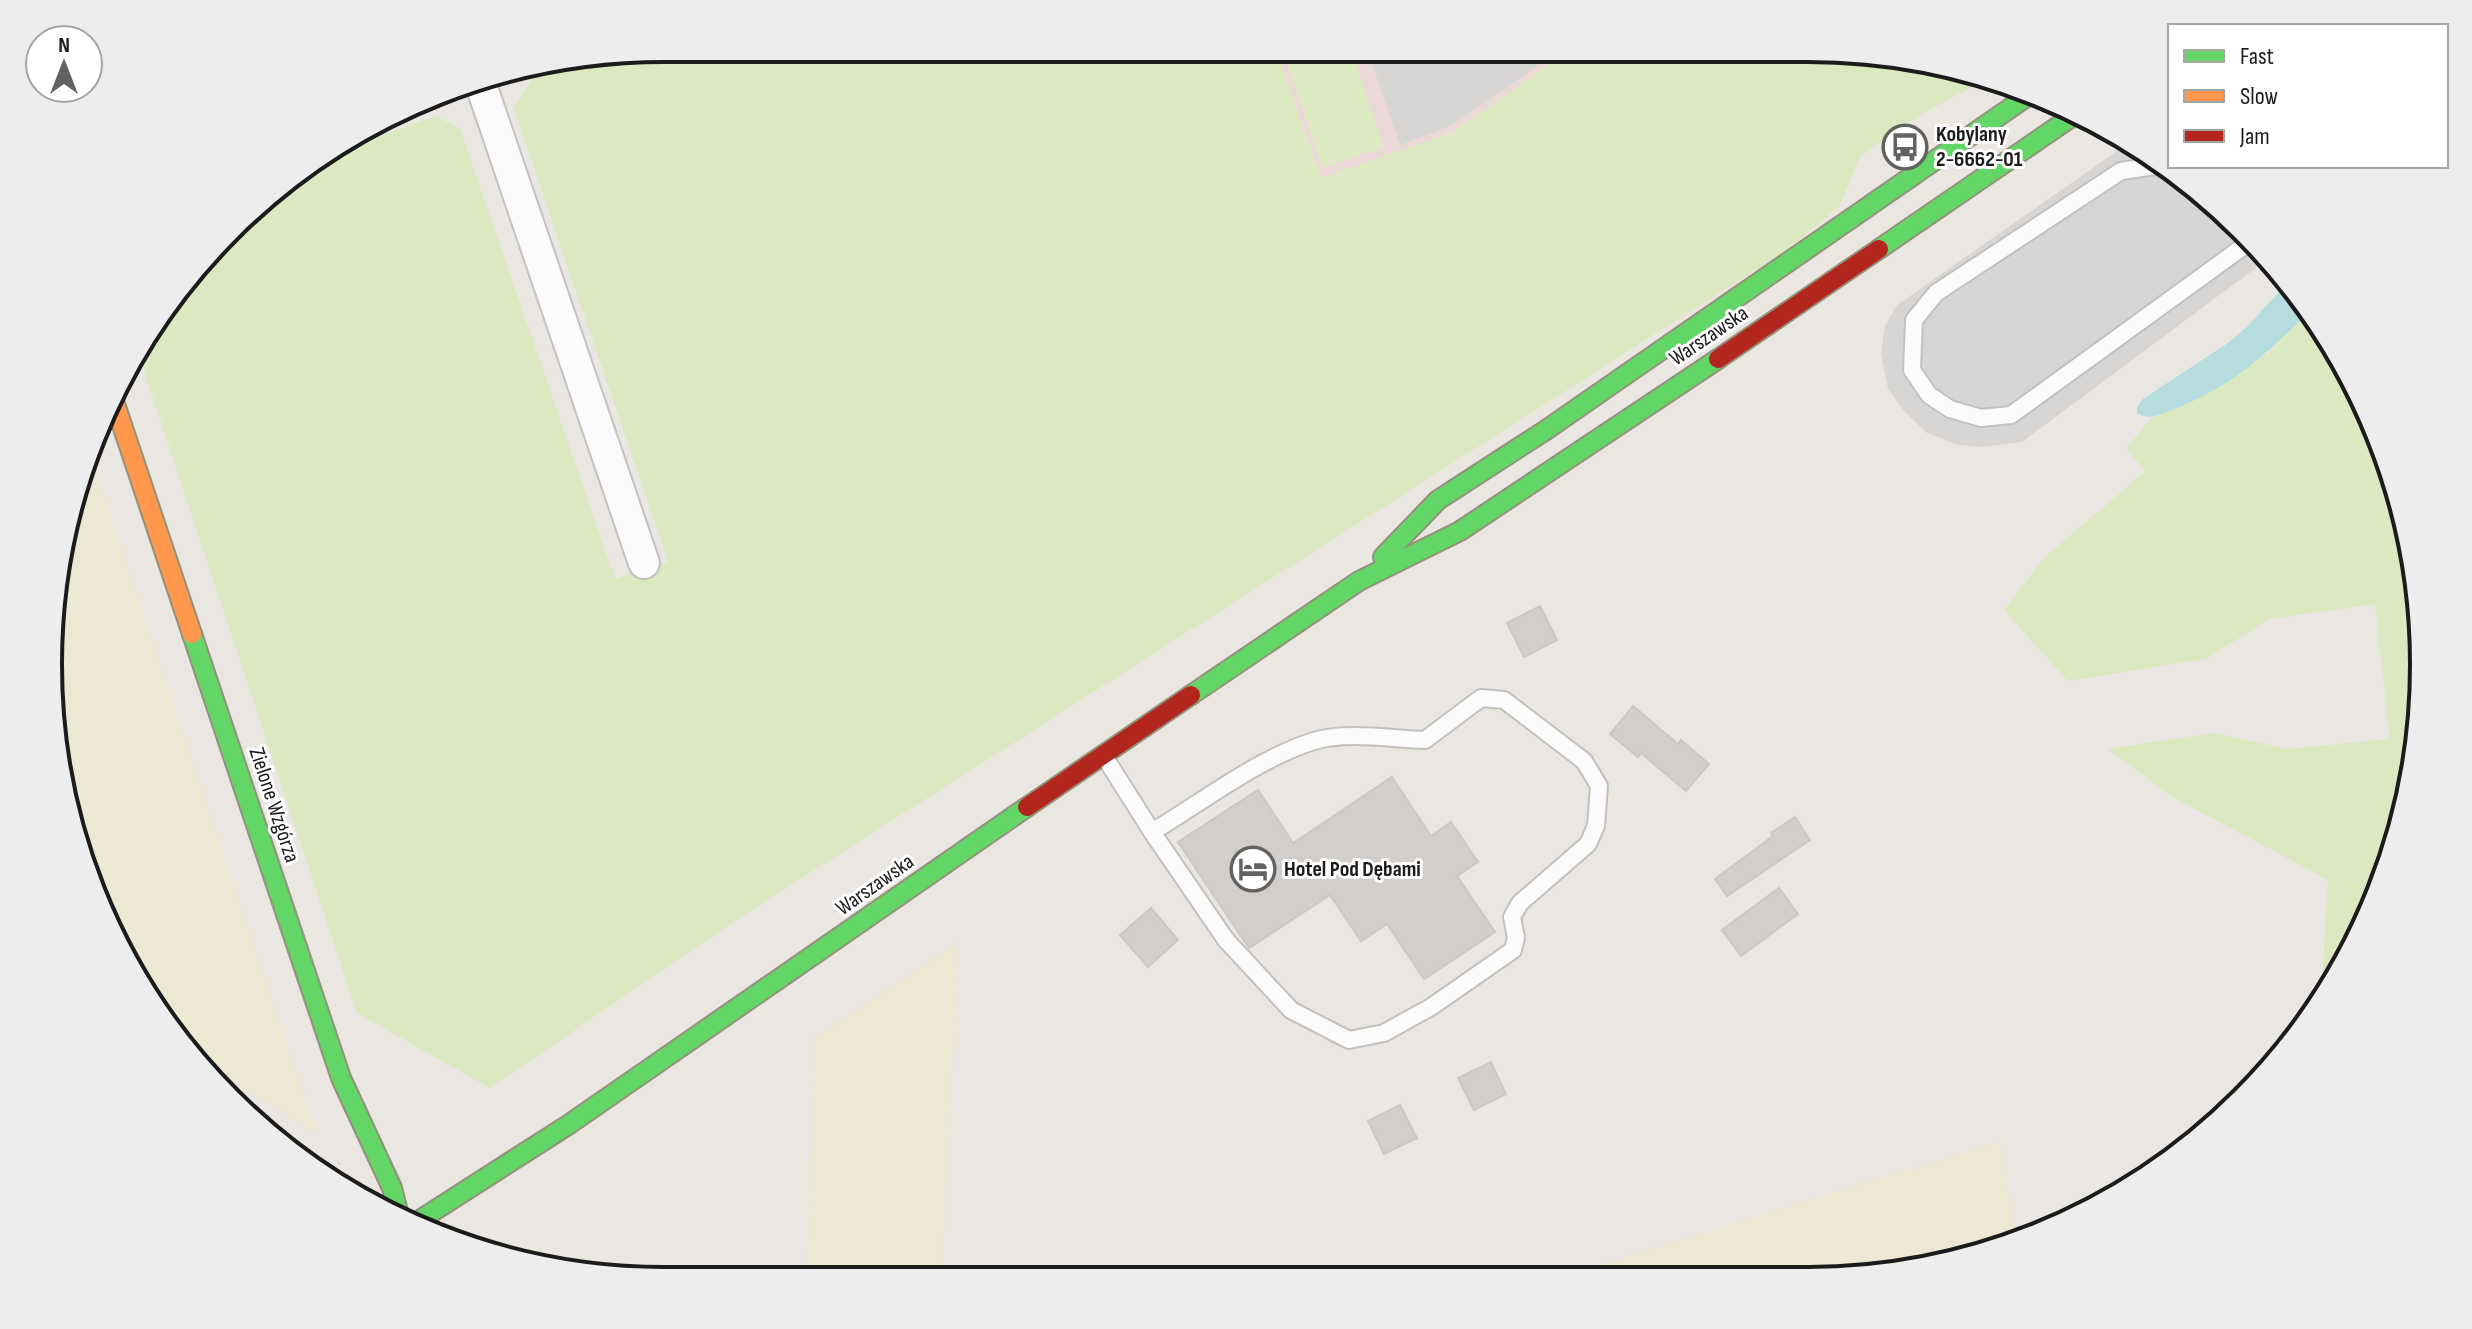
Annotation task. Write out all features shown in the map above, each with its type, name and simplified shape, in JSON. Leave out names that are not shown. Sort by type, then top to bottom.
[{"type":"main road","name":"Warszawska","points":[[1359,581],[1438,500],[1546,430],[2020,101]]},
{"type":"main road","name":"Warszawska","points":[[425,1217],[568,1125],[1359,581],[1460,531],[1816,293],[2066,121]]},
{"type":"main road","name":"Zielone Wzgórza","points":[[118,412],[341,1078],[392,1188],[396,1204]]},
{"type":"street","points":[[483,91],[644,563]]},
{"type":"lane","points":[[2147,167],[2121,171],[1936,293],[1914,320],[1912,344],[1912,370],[1929,395],[1950,409],[1981,418],[2011,415],[2242,247]]},
{"type":"lane","points":[[1103,755],[1152,832],[1226,940],[1291,1010],[1349,1040],[1384,1033],[1431,1007],[1513,950],[1516,938],[1512,917],[1520,903],[1588,844],[1596,826],[1599,786],[1584,761],[1504,700],[1481,698],[1425,740],[1357,737],[1316,740],[1271,759],[1152,832]]},
{"type":"shaded area","points":[[1280,62],[1553,62],[1453,132],[1321,179]]},
{"type":"shaded area","points":[[1371,62],[1543,62],[1450,126],[1400,145]]},
{"type":"shaded area","points":[[2119,149],[2205,212],[2259,266],[2022,442],[1983,447],[1959,445],[1927,433],[1904,411],[1888,389],[1881,354],[1885,326],[1897,305]]},
{"type":"shaded area","points":[[95,469],[317,1134],[227,1079],[212,1062],[143,966],[124,931],[94,858],[67,743],[62,664],[67,586]]},
{"type":"shaded area","points":[[958,942],[943,1267],[807,1267],[814,1038]]},
{"type":"shaded area","points":[[2001,1141],[2013,1230],[2001,1235],[1925,1255],[1847,1266],[1592,1267]]},
{"type":"green space","points":[[1281,62],[1321,178],[1453,132],[1553,62],[1847,63],[1925,74],[1973,86],[1920,115],[1860,156],[1839,207],[1788,249],[736,920],[490,1088],[357,1013],[142,365],[212,267],[267,212],[363,143],[436,116],[460,129],[615,579],[668,561],[514,109],[533,77],[625,63]]},
{"type":"green space","points":[[1287,62],[1355,62],[1384,147],[1322,168]]},
{"type":"green space","points":[[2301,320],[2348,398],[2378,471],[2389,509],[2405,586],[2409,625],[2409,704],[2405,743],[2389,820],[2364,895],[2322,976],[2328,880],[2171,796],[2108,749],[2213,733],[2288,749],[2390,739],[2375,604],[2269,619],[2206,659],[2068,681],[2004,610],[2045,557],[2145,472],[2127,448],[2151,418],[2184,405],[2269,352]]},
{"type":"water","points":[[2280,291],[2300,320],[2247,368],[2212,391],[2154,416],[2137,413],[2143,399],[2247,327]]},
{"type":"building","points":[[1540,606],[1557,640],[1524,657],[1507,623]]},
{"type":"building","points":[[1633,706],[1678,744],[1681,740],[1709,764],[1686,791],[1641,753],[1638,757],[1610,734]]},
{"type":"building","points":[[1392,777],[1431,836],[1451,822],[1478,862],[1457,876],[1495,932],[1424,979],[1387,924],[1361,941],[1330,895],[1249,948],[1178,842],[1258,790],[1293,843]]},
{"type":"building","points":[[1795,817],[1810,840],[1727,896],[1715,879]]},
{"type":"building","points":[[1779,888],[1798,914],[1741,956],[1722,930]]},
{"type":"building","points":[[1151,908],[1178,940],[1148,967],[1120,935]]},
{"type":"building","points":[[1491,1062],[1506,1094],[1474,1110],[1458,1078]]},
{"type":"building","points":[[1400,1105],[1417,1138],[1384,1154],[1368,1121]]},
{"type":"traffic: fast","points":[[1383,557],[1438,500],[1546,430],[2020,101]]},
{"type":"traffic: fast","points":[[1879,249],[2066,121]]},
{"type":"traffic: fast","points":[[1191,695],[1359,581],[1460,531],[1718,359]]},
{"type":"traffic: fast","points":[[192,634],[341,1078],[392,1188],[396,1204]]},
{"type":"traffic: fast","points":[[425,1217],[568,1125],[1027,807]]},
{"type":"traffic: slow","points":[[118,412],[192,634]]},
{"type":"traffic: jam","points":[[1718,359],[1879,249]]},
{"type":"traffic: jam","points":[[1027,807],[1191,695]]},
{"type":"place","name":"Kobylany 2-6662-01","points":[[1905,147]]},
{"type":"place","name":"Hotel Pod Dębami","points":[[1253,869]]}]
